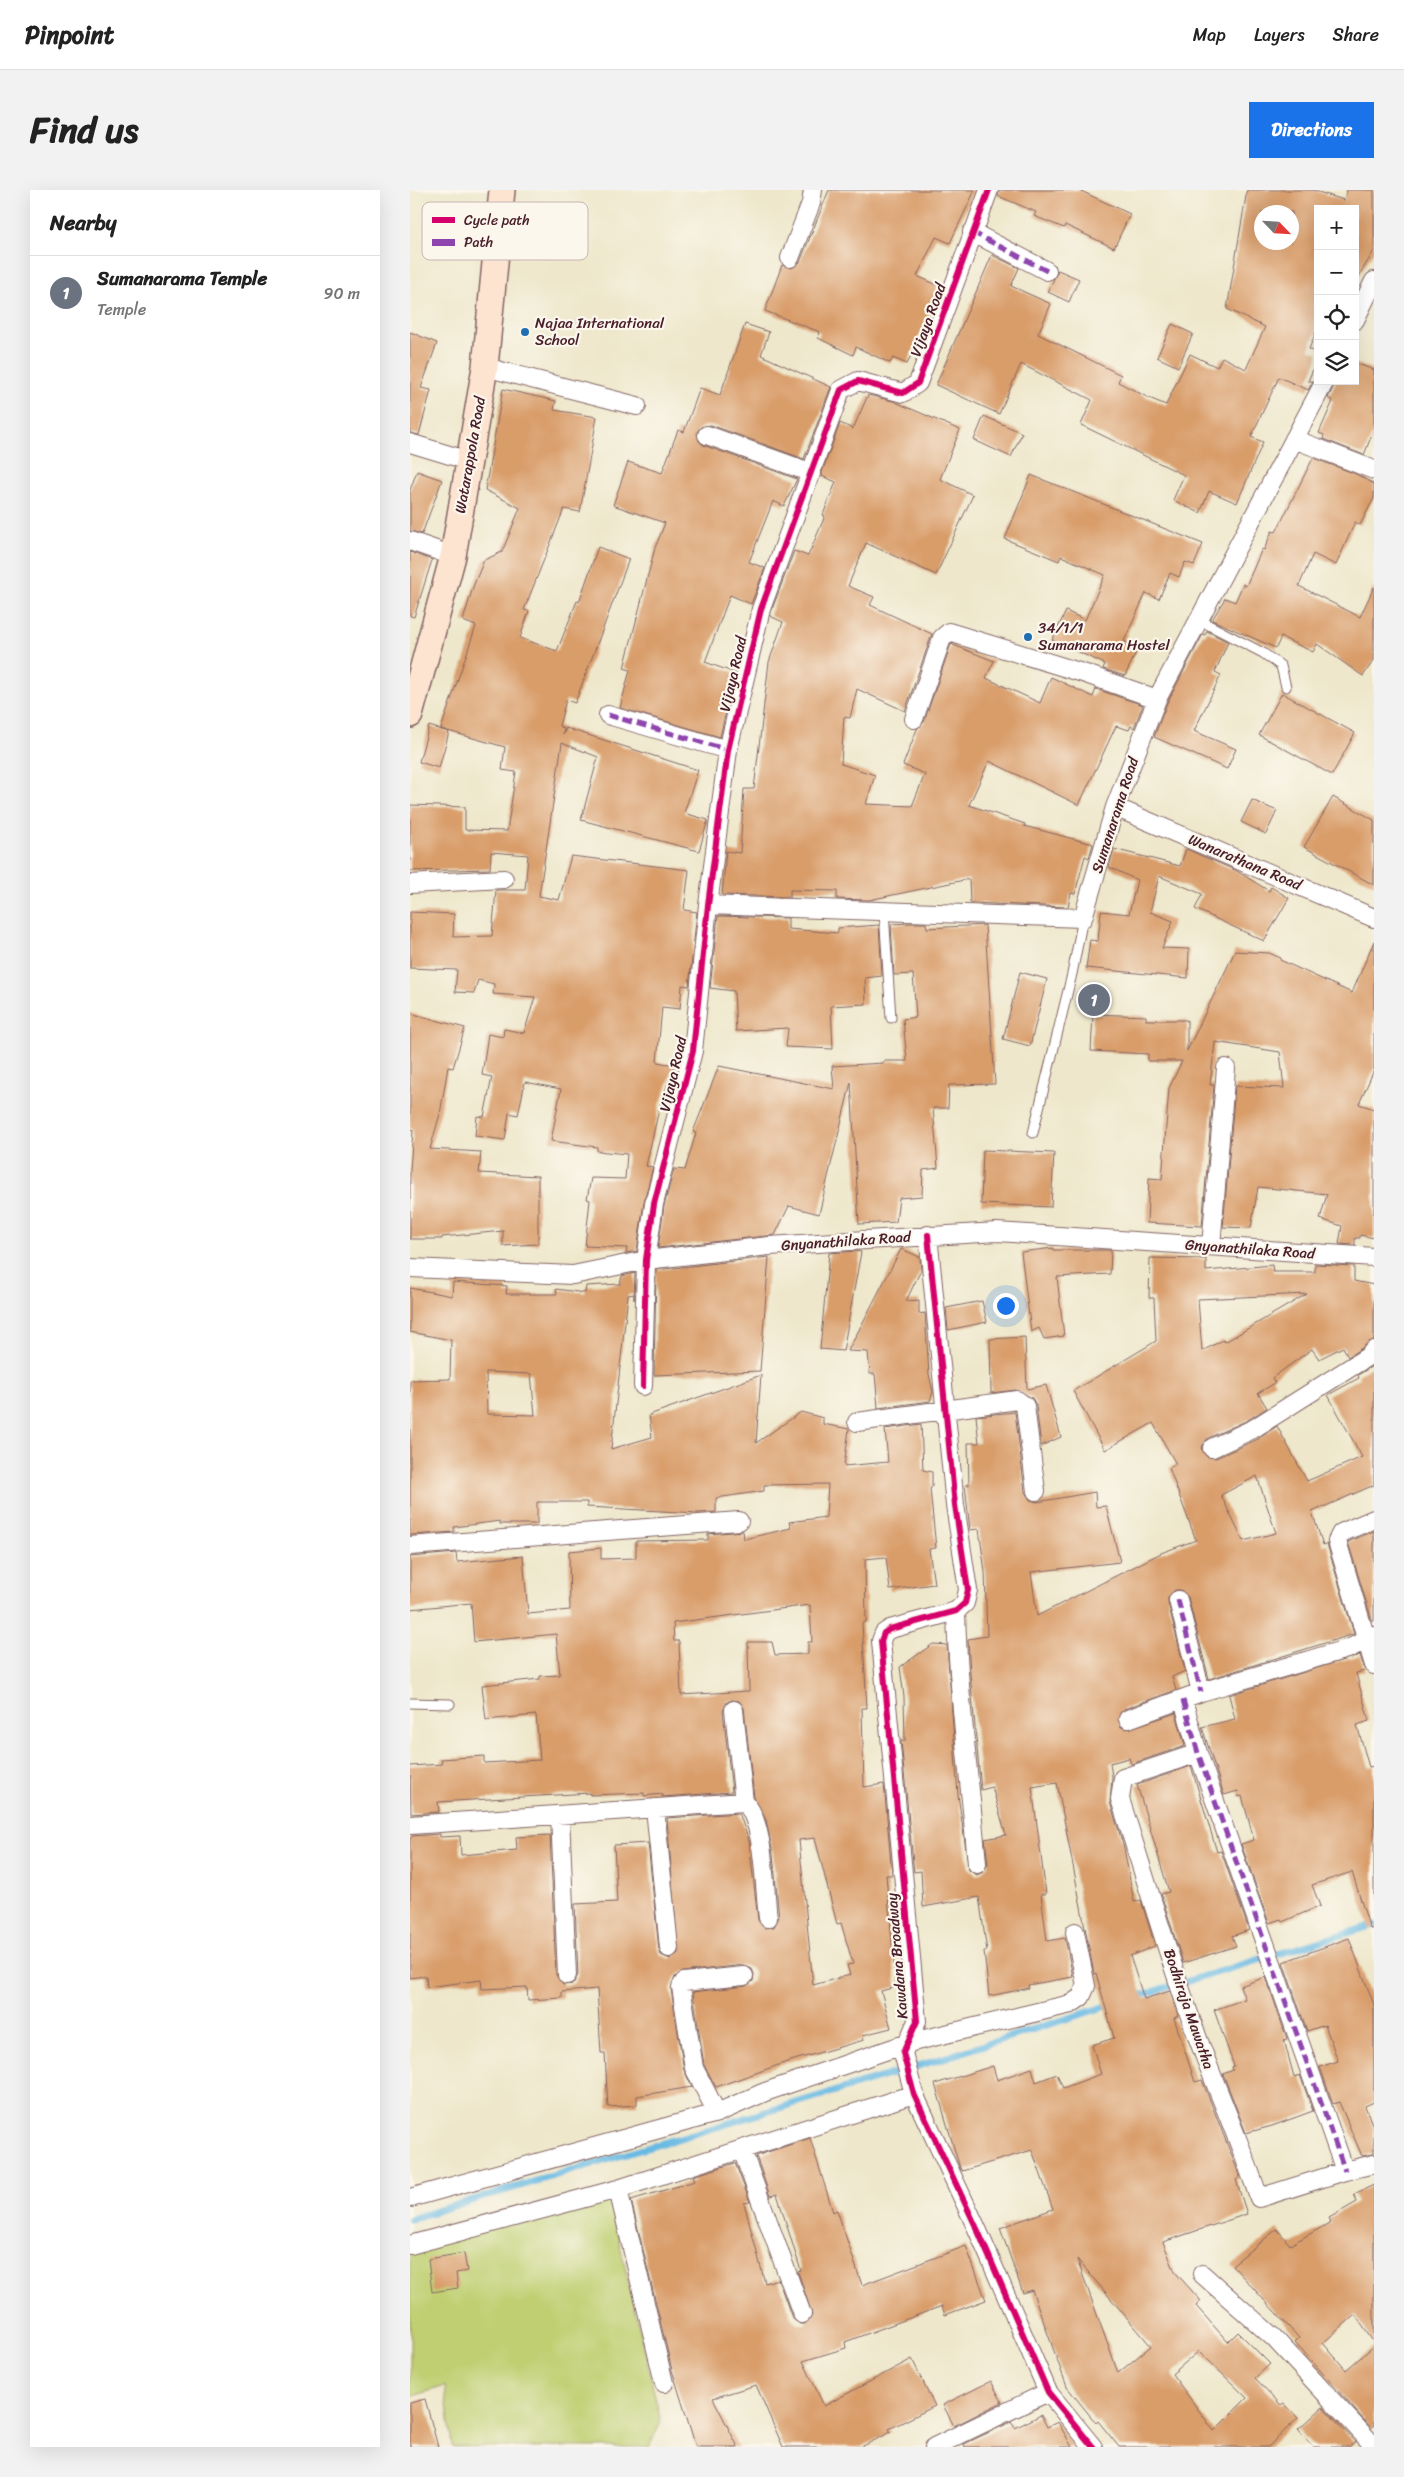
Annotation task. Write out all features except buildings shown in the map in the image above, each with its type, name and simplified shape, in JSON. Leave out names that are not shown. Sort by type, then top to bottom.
[{"type":"street","points":[[790,258],[811,204],[813,190]]},
{"type":"street","name":"Vijaya Road","points":[[642,1386],[646,1260],[654,1204],[693,1052],[708,905],[728,750],[761,609],[841,390],[858,381],[903,394],[918,383],[989,190]]},
{"type":"street","points":[[972,232],[1047,271]]},
{"type":"street","name":"Watarappola Road","points":[[410,715],[453,556],[485,366],[495,260]]},
{"type":"street","points":[[1359,315],[1369,302],[1374,281]]},
{"type":"street","points":[[485,366],[637,406]]},
{"type":"street","name":"Sumanarama Road","points":[[1082,918],[1115,807],[1157,699],[1323,385]]},
{"type":"street","points":[[707,435],[812,473]]},
{"type":"street","points":[[1294,439],[1374,470]]},
{"type":"street","points":[[410,443],[469,461]]},
{"type":"street","points":[[410,541],[453,556]]},
{"type":"street","points":[[914,719],[942,638],[949,632],[1086,674],[1157,699]]},
{"type":"street","points":[[608,715],[728,750]]},
{"type":"street","name":"Wanarathana Road","points":[[1115,807],[1374,918]]},
{"type":"street","points":[[410,884],[504,879]]},
{"type":"street","points":[[708,905],[1082,918]]},
{"type":"street","points":[[1211,1246],[1226,1068]]},
{"type":"street","name":"Gnyanathilaka Road","points":[[410,1268],[573,1275],[646,1260],[769,1246],[997,1232],[1374,1257]]},
{"type":"street","points":[[928,1235],[945,1408],[968,1590],[966,1603],[956,1610],[957,1672],[970,1780],[977,1864]]},
{"type":"street","points":[[1212,1448],[1253,1429],[1374,1350]]},
{"type":"street","points":[[857,1422],[945,1408],[1017,1400],[1025,1406],[1036,1491]]},
{"type":"street","points":[[1374,1519],[1341,1533],[1336,1541],[1370,1638],[1374,1665]]},
{"type":"street","points":[[410,1546],[739,1521]]},
{"type":"street","points":[[1178,1600],[1201,1692]]},
{"type":"street","name":"Kawdana Broadway","points":[[905,2048],[917,2021],[881,1641],[884,1633],[890,1629],[956,1610]]},
{"type":"street","points":[[1128,1719],[1201,1692],[1308,1662],[1350,1648],[1370,1638]]},
{"type":"street","points":[[1183,1700],[1198,1753],[1344,2171]]},
{"type":"street","points":[[734,1710],[744,1802],[751,1808],[758,1828],[768,1918]]},
{"type":"street","name":"Bodhiraja Mawatha","points":[[1198,1753],[1122,1778],[1120,1799],[1184,2002],[1223,2106],[1243,2150],[1259,2198],[1344,2171],[1374,2164]]},
{"type":"street","points":[[410,1825],[744,1802]]},
{"type":"street","points":[[655,1808],[669,1948]]},
{"type":"street","points":[[560,1815],[567,1974]]},
{"type":"street","points":[[410,2198],[717,2113],[765,2092],[905,2048],[1071,2004],[1082,1997],[1086,1986],[1074,1932]]},
{"type":"street","points":[[717,2113],[694,2068],[681,1987],[684,1982],[744,1976]]},
{"type":"street","points":[[905,2048],[912,2086],[1048,2392],[1093,2447]]},
{"type":"street","points":[[410,2244],[618,2189],[742,2150],[912,2086]]},
{"type":"street","points":[[742,2150],[802,2314]]},
{"type":"street","points":[[618,2189],[664,2383]]},
{"type":"street","points":[[1202,2274],[1274,2338],[1374,2446]]},
{"type":"street","points":[[934,2447],[1048,2392]]},
{"type":"lane","points":[[1199,620],[1263,653],[1282,666],[1286,687]]},
{"type":"lane","points":[[884,912],[891,1018]]},
{"type":"lane","points":[[1033,1133],[1072,974],[1082,918]]},
{"type":"lane","points":[[410,1703],[450,1704]]},
{"type":"green space","points":[[609,2198],[661,2422],[649,2447],[452,2447],[445,2386],[410,2397],[410,2248]]},
{"type":"waterway","points":[[1135,1997],[1374,1925]]},
{"type":"waterway","points":[[410,2219],[909,2069],[1113,2004]]},
{"type":"marked path","points":[[972,232],[1047,271]]},
{"type":"marked path","points":[[608,715],[728,750]]},
{"type":"marked path","points":[[1178,1600],[1201,1692]]},
{"type":"marked path","points":[[1183,1700],[1198,1753],[1345,2171]]},
{"type":"cycle path","points":[[643,1386],[646,1260],[654,1204],[693,1051],[708,905],[728,750],[761,609],[841,390],[858,381],[903,393],[918,383],[989,190]]},
{"type":"cycle path","points":[[928,1235],[955,1505],[968,1590],[965,1603],[956,1611],[890,1629],[884,1633],[881,1641],[917,2021],[903,2053],[914,2094],[978,2231],[1048,2392],[1093,2447]]},
{"type":"place","name":"Najaa International School","points":[[525,332]]},
{"type":"place","name":"34/1/1 Sumanarama Hostel","points":[[1028,637]]},
{"type":"place","name":"Sumanarama Temple","points":[[1094,1000]]}]
